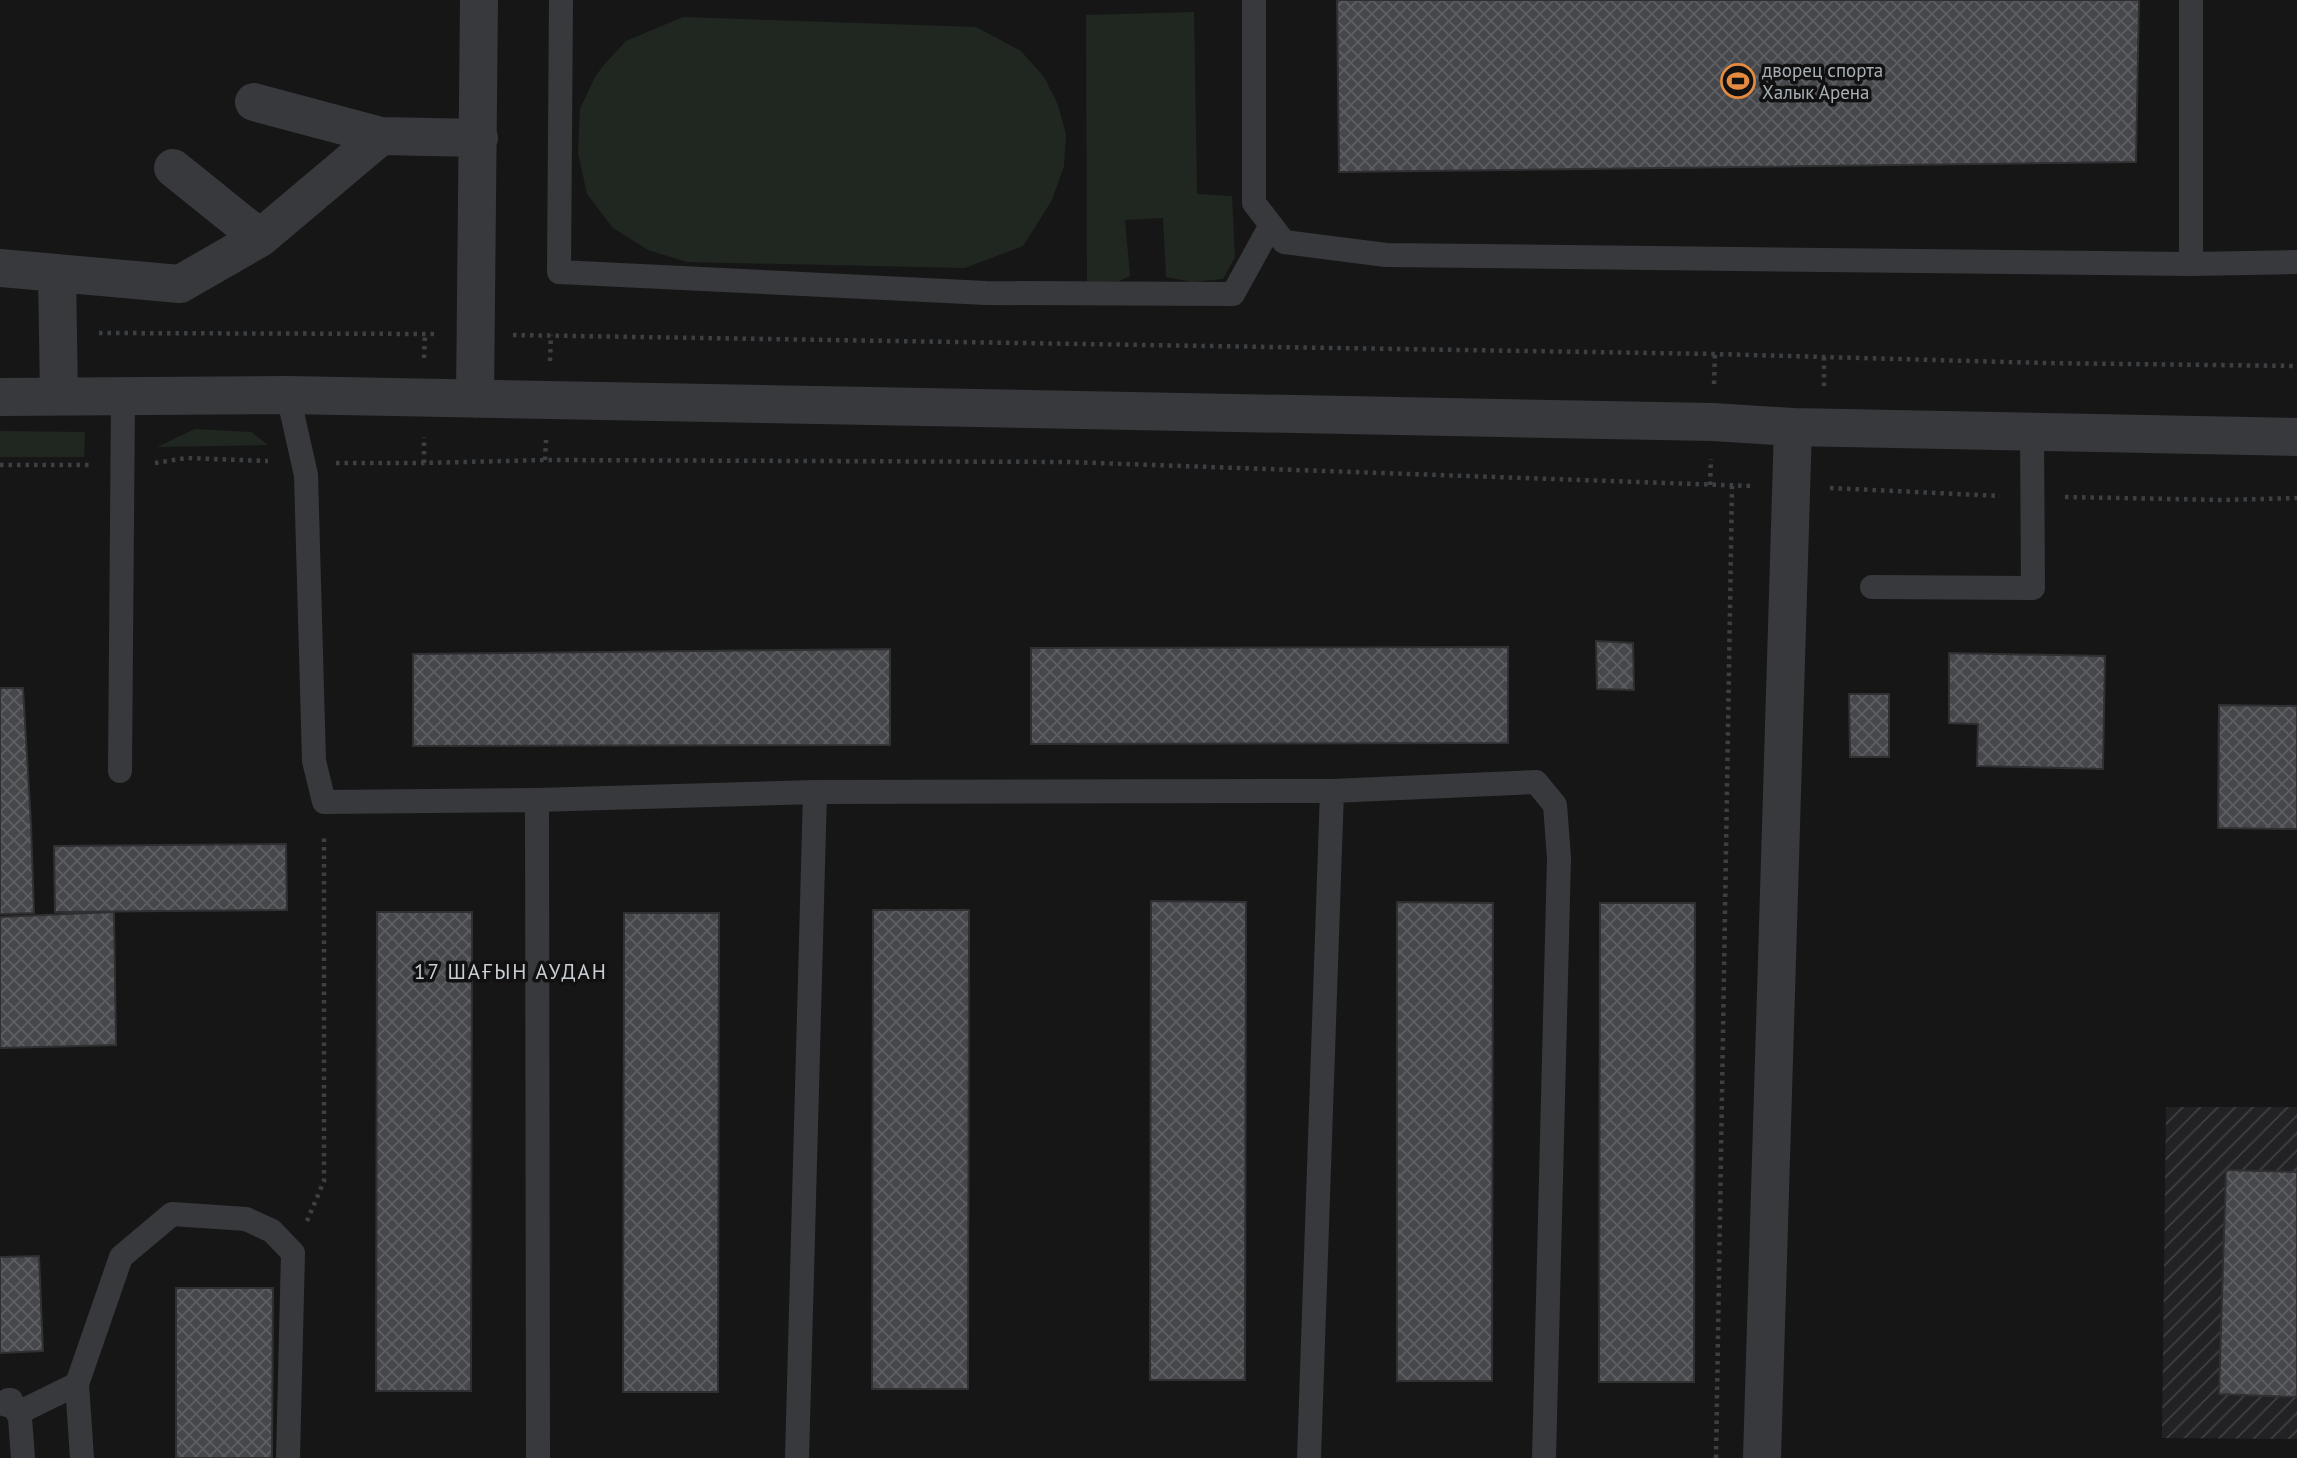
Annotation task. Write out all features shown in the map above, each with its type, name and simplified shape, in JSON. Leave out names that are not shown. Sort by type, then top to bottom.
[{"type":"street","points":[[475,399],[480,0]]},
{"type":"street","points":[[254,102],[382,136],[479,138]]},
{"type":"street","points":[[0,268],[180,284],[260,238],[382,136]]},
{"type":"street","points":[[173,168],[260,238]]},
{"type":"street","points":[[57,273],[59,396]]},
{"type":"street","points":[[0,397],[288,395],[1699,422],[1793,427],[2297,437]]},
{"type":"street","points":[[1762,1458],[1793,427]]},
{"type":"lane","points":[[561,0],[559,272],[986,293],[1233,295],[1271,225]]},
{"type":"lane","points":[[1254,0],[1254,202],[1284,242],[1386,255],[2191,264],[2297,262]]},
{"type":"lane","points":[[2191,0],[2191,264]]},
{"type":"lane","points":[[288,395],[306,475],[314,761],[324,802],[537,800],[815,792],[1332,791],[1536,782],[1555,805],[1559,858],[1544,1458]]},
{"type":"lane","points":[[120,771],[123,396]]},
{"type":"lane","points":[[1872,587],[2033,588],[2032,431]]},
{"type":"lane","points":[[1309,1458],[1332,791]]},
{"type":"lane","points":[[797,1458],[815,792]]},
{"type":"lane","points":[[537,800],[538,1458]]},
{"type":"lane","points":[[82,1458],[77,1384],[121,1257],[172,1214],[246,1219],[272,1231],[293,1253],[288,1458]]},
{"type":"lane","points":[[5,1403],[24,1410],[77,1384]]},
{"type":"lane","points":[[5,1403],[20,1418],[23,1458]]},
{"type":"path","points":[[57,333],[476,335],[1648,352],[2044,363],[2297,366]]},
{"type":"path","points":[[153,463],[187,458],[303,463],[545,460],[1068,462],[2032,496],[2224,500],[2297,498]]},
{"type":"path","points":[[0,464],[97,465]]},
{"type":"path","points":[[1716,1458],[1732,486]]},
{"type":"path","points":[[293,1253],[324,1181],[324,802]]},
{"type":"shaded area","points":[[1194,12],[1197,194],[1232,196],[1235,257],[1223,279],[1192,282],[1166,277],[1163,218],[1125,220],[1130,276],[1119,281],[1087,282],[1086,15]]},
{"type":"shaded area","points":[[683,17],[976,27],[1021,51],[1044,77],[1058,105],[1066,134],[1064,166],[1052,200],[1023,246],[965,268],[687,262],[648,250],[613,228],[587,194],[578,153],[580,109],[595,77],[626,41]]},
{"type":"shaded area","points":[[195,429],[251,432],[268,445],[157,447]]},
{"type":"shaded area","points":[[0,431],[85,432],[84,457],[0,457]]},
{"type":"shaded area","points":[[2166,1107],[2297,1107],[2297,1439],[2162,1438]]},
{"type":"building","name":"дворец спорта Халык Арена","points":[[1337,0],[2139,0],[2136,162],[1339,172]]},
{"type":"building","points":[[1596,641],[1633,643],[1634,690],[1597,689]]},
{"type":"building","points":[[1508,647],[1508,743],[1031,744],[1031,648]]},
{"type":"building","points":[[890,649],[890,745],[413,746],[413,654]]},
{"type":"building","points":[[1949,653],[2105,656],[2103,769],[1977,766],[1978,724],[1949,723]]},
{"type":"building","points":[[0,688],[23,688],[34,913],[0,914]]},
{"type":"building","points":[[1849,694],[1889,694],[1889,757],[1850,757]]},
{"type":"building","points":[[2219,705],[2297,706],[2297,829],[2218,828]]},
{"type":"building","points":[[286,844],[287,910],[55,912],[54,846]]},
{"type":"building","points":[[1151,901],[1246,902],[1245,1380],[1150,1380]]},
{"type":"building","points":[[1397,902],[1493,903],[1492,1381],[1397,1381]]},
{"type":"building","points":[[1600,903],[1695,903],[1694,1382],[1599,1382]]},
{"type":"building","points":[[873,910],[969,910],[968,1389],[872,1389]]},
{"type":"building","points":[[114,912],[116,1045],[0,1048],[0,917]]},
{"type":"building","points":[[377,912],[472,912],[471,1391],[376,1391]]},
{"type":"building","points":[[624,913],[719,913],[718,1392],[623,1392]]},
{"type":"building","points":[[2226,1170],[2297,1172],[2297,1397],[2219,1394]]},
{"type":"building","points":[[39,1256],[43,1351],[0,1353],[0,1257]]},
{"type":"building","points":[[176,1288],[273,1288],[272,1458],[176,1458]]},
{"type":"place","name":"дворец спорта Халык Арена","points":[[1738,81]]},
{"type":"district","name":"17 ШАҒЫН АУДАН","points":[[511,972]]}]
